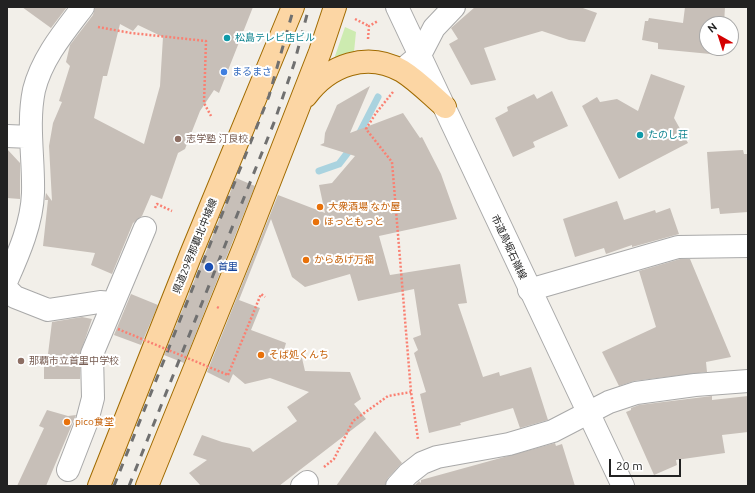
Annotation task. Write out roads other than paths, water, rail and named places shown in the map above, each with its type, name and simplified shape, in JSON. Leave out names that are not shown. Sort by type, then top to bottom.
[{"type":"main road","name":"県道29号那覇北中城線","points":[[99,486],[191,254],[293,7]]},
{"type":"main road","points":[[147,486],[244,247],[320,52],[342,12]]},
{"type":"main road","points":[[298,107],[323,77],[337,68],[348,64],[365,62],[385,65],[398,80],[418,83],[445,107]]},
{"type":"street","points":[[398,80],[420,55],[434,28],[454,7]]},
{"type":"street","points":[[7,280],[33,194],[31,137],[34,90],[50,52],[79,12]]},
{"type":"street","name":"市道鳥堀石嶺線","points":[[389,13],[420,55],[529,290],[623,486]]},
{"type":"street","points":[[7,136],[31,137]]},
{"type":"street","points":[[68,470],[87,421],[93,398],[92,354],[144,228]]},
{"type":"street","points":[[529,290],[678,247],[748,246]]},
{"type":"street","points":[[7,289],[15,297],[48,310],[100,302],[112,303]]},
{"type":"street","points":[[398,486],[408,474],[422,463],[437,457],[509,444],[553,431],[609,402],[636,393],[694,385],[748,381]]},
{"type":"waterway","points":[[358,136],[378,97]]},
{"type":"waterway","points":[[319,171],[339,164],[352,147]]},
{"type":"railway","points":[[114,486],[269,96],[294,7]]},
{"type":"railway","points":[[129,486],[275,120],[294,64],[309,7]]},
{"type":"place","name":"松島テレビ店ビル","points":[[227,38]]},
{"type":"place","name":"まるまさ","points":[[224,72]]},
{"type":"place","name":"たのし荘","points":[[640,135]]},
{"type":"place","name":"志学塾 汀良校","points":[[178,139]]},
{"type":"place","name":"大衆酒場 なか屋","points":[[320,207]]},
{"type":"place","name":"ほっともっと","points":[[316,222]]},
{"type":"place","name":"からあげ万福","points":[[306,260]]},
{"type":"place","name":"首里","points":[[209,267]]},
{"type":"place","name":"そば処くんち","points":[[261,355]]},
{"type":"place","name":"那覇市立首里中学校","points":[[21,361]]},
{"type":"place","name":"pico食堂","points":[[67,422]]}]
